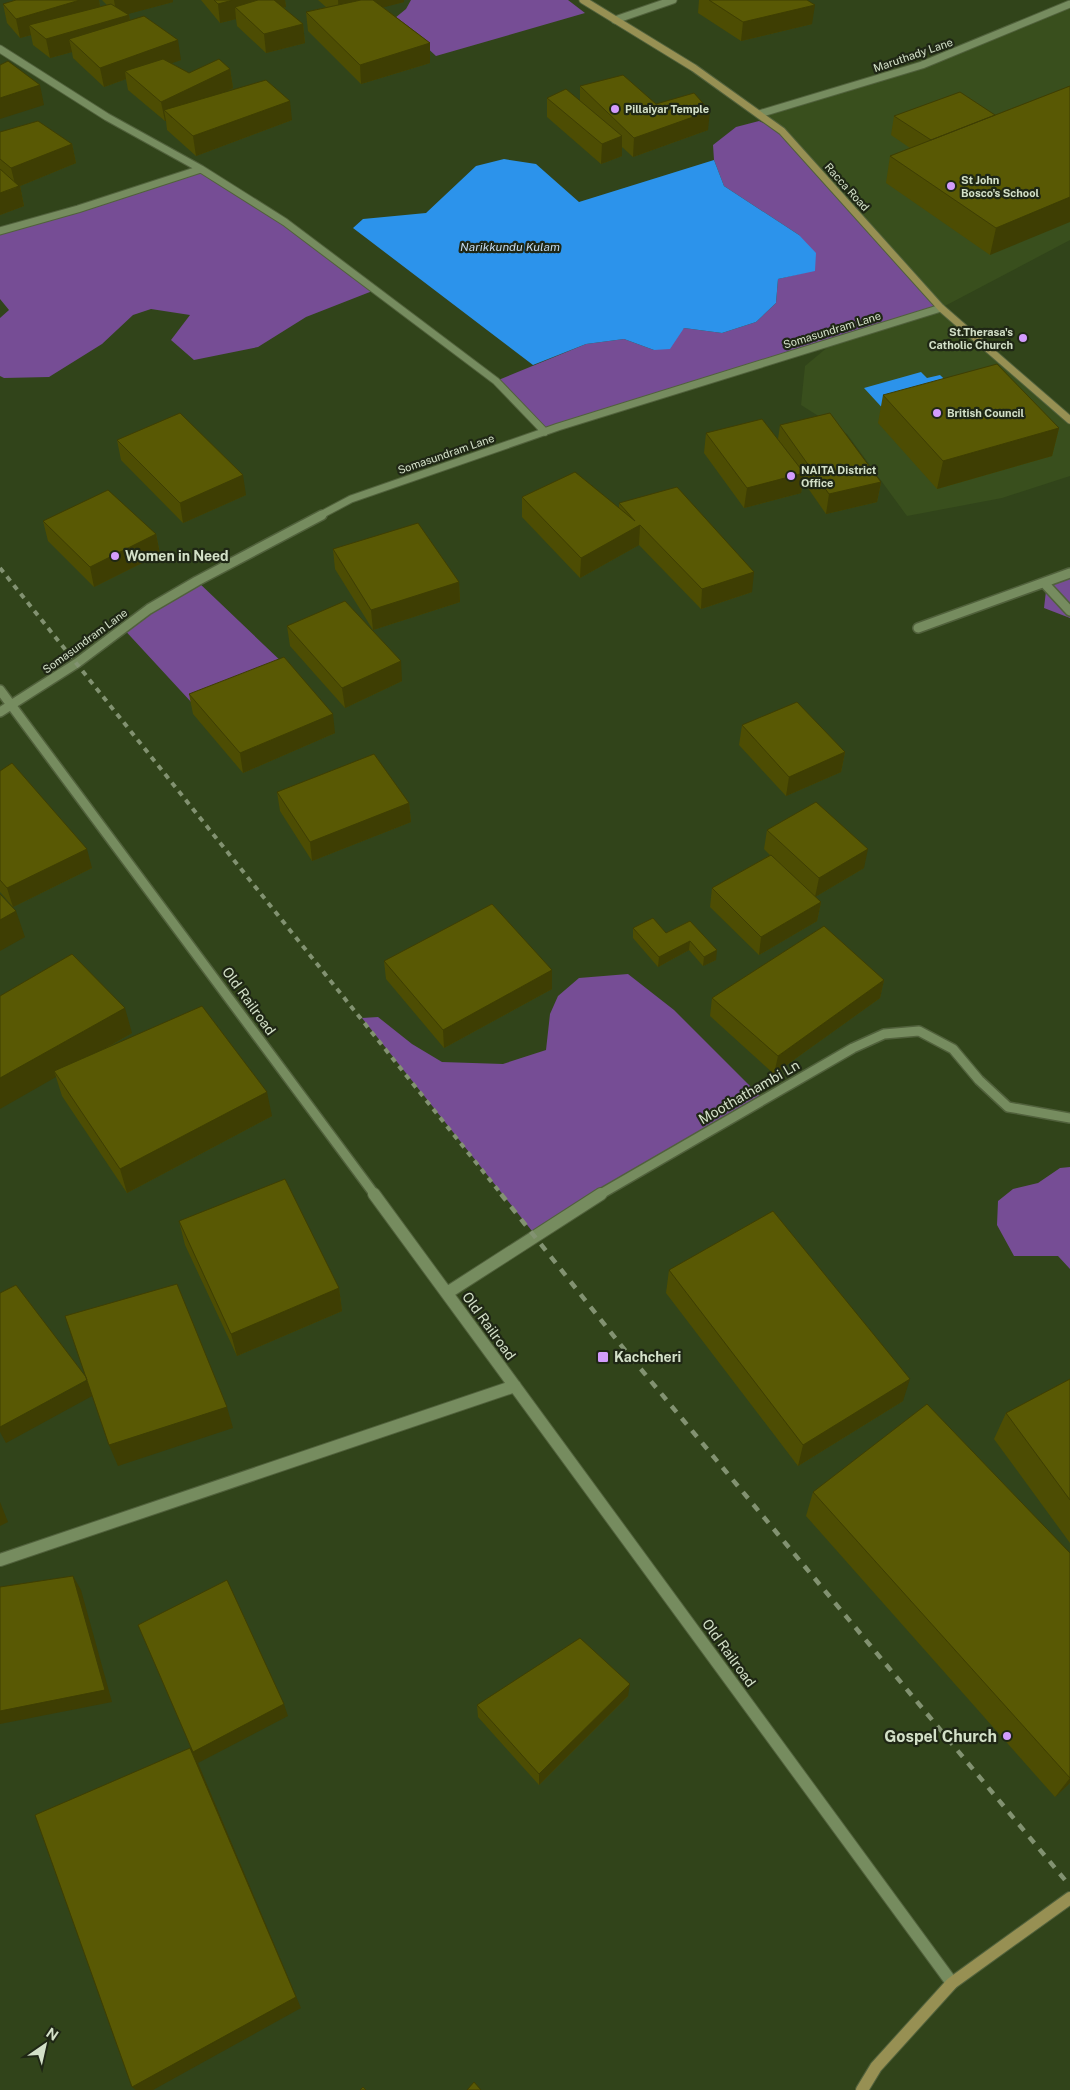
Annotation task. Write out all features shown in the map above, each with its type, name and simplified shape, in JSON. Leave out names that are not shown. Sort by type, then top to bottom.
[{"type":"street","name":"Racca Road","points":[[583,0],[694,68],[782,130],[941,308],[1070,420]]},
{"type":"street","points":[[615,20],[673,0]]},
{"type":"street","name":"Maruthady Lane","points":[[759,114],[922,65],[1070,4]]},
{"type":"street","points":[[0,49],[107,117],[200,168],[286,222],[496,381],[545,432]]},
{"type":"street","points":[[0,231],[78,209],[200,168]]},
{"type":"street","name":"Somasundram Lane","points":[[0,712],[77,663],[149,609],[197,581],[351,499],[545,432],[706,380],[941,308]]},
{"type":"street","points":[[918,628],[1045,584],[1070,573]]},
{"type":"street","points":[[1045,584],[1070,611]]},
{"type":"street","name":"Old Railroad","points":[[0,690],[447,1293],[952,1983]]},
{"type":"street","name":"Moothathambi Ln","points":[[447,1293],[617,1184],[853,1048],[884,1034],[920,1031],[953,1049],[979,1080],[1008,1107],[1070,1118]]},
{"type":"street","points":[[0,1560],[515,1386]]},
{"type":"street","points":[[862,2090],[876,2067],[952,1983],[1070,1898]]},
{"type":"shaded area","points":[[411,0],[568,0],[585,13],[436,56],[395,18],[406,9]]},
{"type":"shaded area","name":"St John Bosco's School","points":[[1070,4],[1070,240],[941,308],[759,114],[922,65]]},
{"type":"shaded area","points":[[759,121],[782,131],[941,308],[545,432],[496,381],[586,344],[624,339],[654,350],[684,328],[722,333],[756,322],[776,303],[778,279],[815,270],[799,235],[724,186],[714,160],[713,145],[736,127]]},
{"type":"shaded area","points":[[201,169],[285,222],[375,290],[306,317],[258,347],[194,360],[171,340],[190,315],[151,309],[133,315],[102,344],[49,377],[4,378],[0,376],[0,318],[9,310],[0,299],[0,231]]},
{"type":"shaded area","name":"British Council","points":[[941,308],[1070,420],[1070,476],[1002,498],[907,516],[847,434],[801,405],[805,366],[835,341]]},
{"type":"shaded area","points":[[1070,573],[1070,618],[1044,608],[1047,582]]},
{"type":"shaded area","points":[[197,581],[285,665],[192,703],[120,625]]},
{"type":"shaded area","points":[[628,974],[674,1010],[763,1099],[536,1236],[362,1018],[378,1017],[412,1044],[442,1062],[503,1064],[546,1050],[550,1014],[558,996],[579,978]]},
{"type":"shaded area","points":[[1070,1167],[1070,1269],[1058,1256],[1014,1256],[997,1225],[998,1201],[1013,1189],[1038,1183],[1060,1168]]},
{"type":"water","name":"Narikkundu Kulam","points":[[504,159],[536,164],[579,202],[714,160],[724,186],[799,235],[816,253],[815,271],[778,279],[776,303],[756,322],[722,333],[684,328],[670,349],[654,350],[624,339],[586,344],[533,365],[353,228],[363,219],[426,213],[476,166]]},
{"type":"water","points":[[921,372],[927,378],[940,375],[958,392],[887,413],[864,388]]},
{"type":"building","points":[[16,0],[80,0],[16,19],[3,4]]},
{"type":"building","points":[[214,0],[233,0],[218,4]]},
{"type":"building","points":[[258,0],[274,0],[303,24],[264,34],[235,7]]},
{"type":"building","points":[[361,0],[373,0],[430,43],[360,65],[306,12]]},
{"type":"building","points":[[709,0],[807,0],[815,5],[743,22]]},
{"type":"building","points":[[111,4],[129,15],[46,39],[29,25]]},
{"type":"building","points":[[144,16],[178,40],[100,68],[69,39]]},
{"type":"building","points":[[163,59],[189,73],[219,59],[230,69],[161,102],[125,71]]},
{"type":"building","points":[[8,61],[40,85],[0,98],[0,65]]},
{"type":"building","points":[[623,75],[656,104],[694,93],[710,111],[634,138],[580,86]]},
{"type":"building","points":[[266,80],[290,101],[193,136],[164,110]]},
{"type":"building","name":"St John Bosco's School","points":[[1070,86],[1070,197],[996,228],[890,156]]},
{"type":"building","points":[[566,89],[622,136],[602,144],[547,98]]},
{"type":"building","points":[[960,92],[995,115],[931,140],[894,116]]},
{"type":"building","points":[[38,121],[72,144],[11,168],[0,159],[0,132]]},
{"type":"building","points":[[0,169],[19,186],[0,193]]},
{"type":"building","points":[[997,364],[1059,428],[943,461],[883,395]]},
{"type":"building","points":[[180,413],[243,475],[180,503],[117,440]]},
{"type":"building","points":[[830,413],[881,482],[829,494],[780,425]]},
{"type":"building","points":[[762,419],[804,473],[747,488],[706,433]]},
{"type":"building","points":[[575,472],[635,521],[619,503],[677,487],[754,572],[702,589],[640,525],[581,558],[522,497]]},
{"type":"building","points":[[108,490],[156,534],[90,567],[43,521]]},
{"type":"building","points":[[418,523],[459,582],[371,610],[333,549]]},
{"type":"building","points":[[345,601],[401,661],[342,688],[287,626]]},
{"type":"building","points":[[284,657],[333,714],[240,753],[189,694]]},
{"type":"building","points":[[797,702],[845,752],[789,777],[742,725]]},
{"type":"building","points":[[374,754],[409,803],[310,842],[277,792]]},
{"type":"building","points":[[12,763],[87,849],[7,888],[0,880],[0,771]]},
{"type":"building","points":[[816,802],[868,849],[819,878],[767,830]]},
{"type":"building","points":[[771,855],[821,902],[761,937],[712,888]]},
{"type":"building","points":[[0,894],[16,911],[0,920]]},
{"type":"building","points":[[492,904],[552,970],[443,1030],[384,961]]},
{"type":"building","points":[[653,918],[666,933],[690,921],[717,950],[704,957],[690,941],[659,957],[633,928]]},
{"type":"building","points":[[824,926],[884,980],[778,1056],[712,998]]},
{"type":"building","points":[[72,954],[125,1008],[0,1078],[0,996]]},
{"type":"building","points":[[202,1006],[267,1092],[120,1169],[54,1071]]},
{"type":"building","points":[[285,1179],[339,1288],[231,1334],[179,1221]]},
{"type":"building","points":[[773,1211],[910,1379],[803,1445],[669,1270]]},
{"type":"building","points":[[177,1284],[227,1407],[109,1445],[65,1316]]},
{"type":"building","points":[[16,1285],[87,1380],[0,1427],[0,1293]]},
{"type":"building","points":[[1070,1379],[1070,1500],[1006,1413]]},
{"type":"building","points":[[927,1404],[1070,1553],[1070,1778],[813,1492]]},
{"type":"building","points":[[73,1576],[105,1690],[0,1711],[0,1587]]},
{"type":"building","points":[[227,1580],[284,1704],[193,1752],[138,1625]]},
{"type":"building","points":[[580,1638],[630,1684],[539,1774],[477,1705]]},
{"type":"building","points":[[190,1748],[296,1997],[132,2087],[35,1815]]},
{"type":"building","points":[[474,2082],[481,2090],[467,2090]]},
{"type":"railway","points":[[0,568],[502,1195]]},
{"type":"railway","points":[[501,1194],[620,1344],[1070,1886]]},
{"type":"place","name":"Pillaiyar Temple","points":[[615,109]]},
{"type":"place","name":"St John Bosco's School","points":[[951,186]]},
{"type":"place","name":"St.Therasa's Catholic Church","points":[[1023,338]]},
{"type":"place","name":"British Council","points":[[937,413]]},
{"type":"place","name":"NAITA District Office","points":[[791,476]]},
{"type":"place","name":"Women in Need","points":[[115,556]]},
{"type":"place","name":"Kachcheri","points":[[603,1357]]},
{"type":"place","name":"Gospel Church","points":[[1007,1736]]}]
